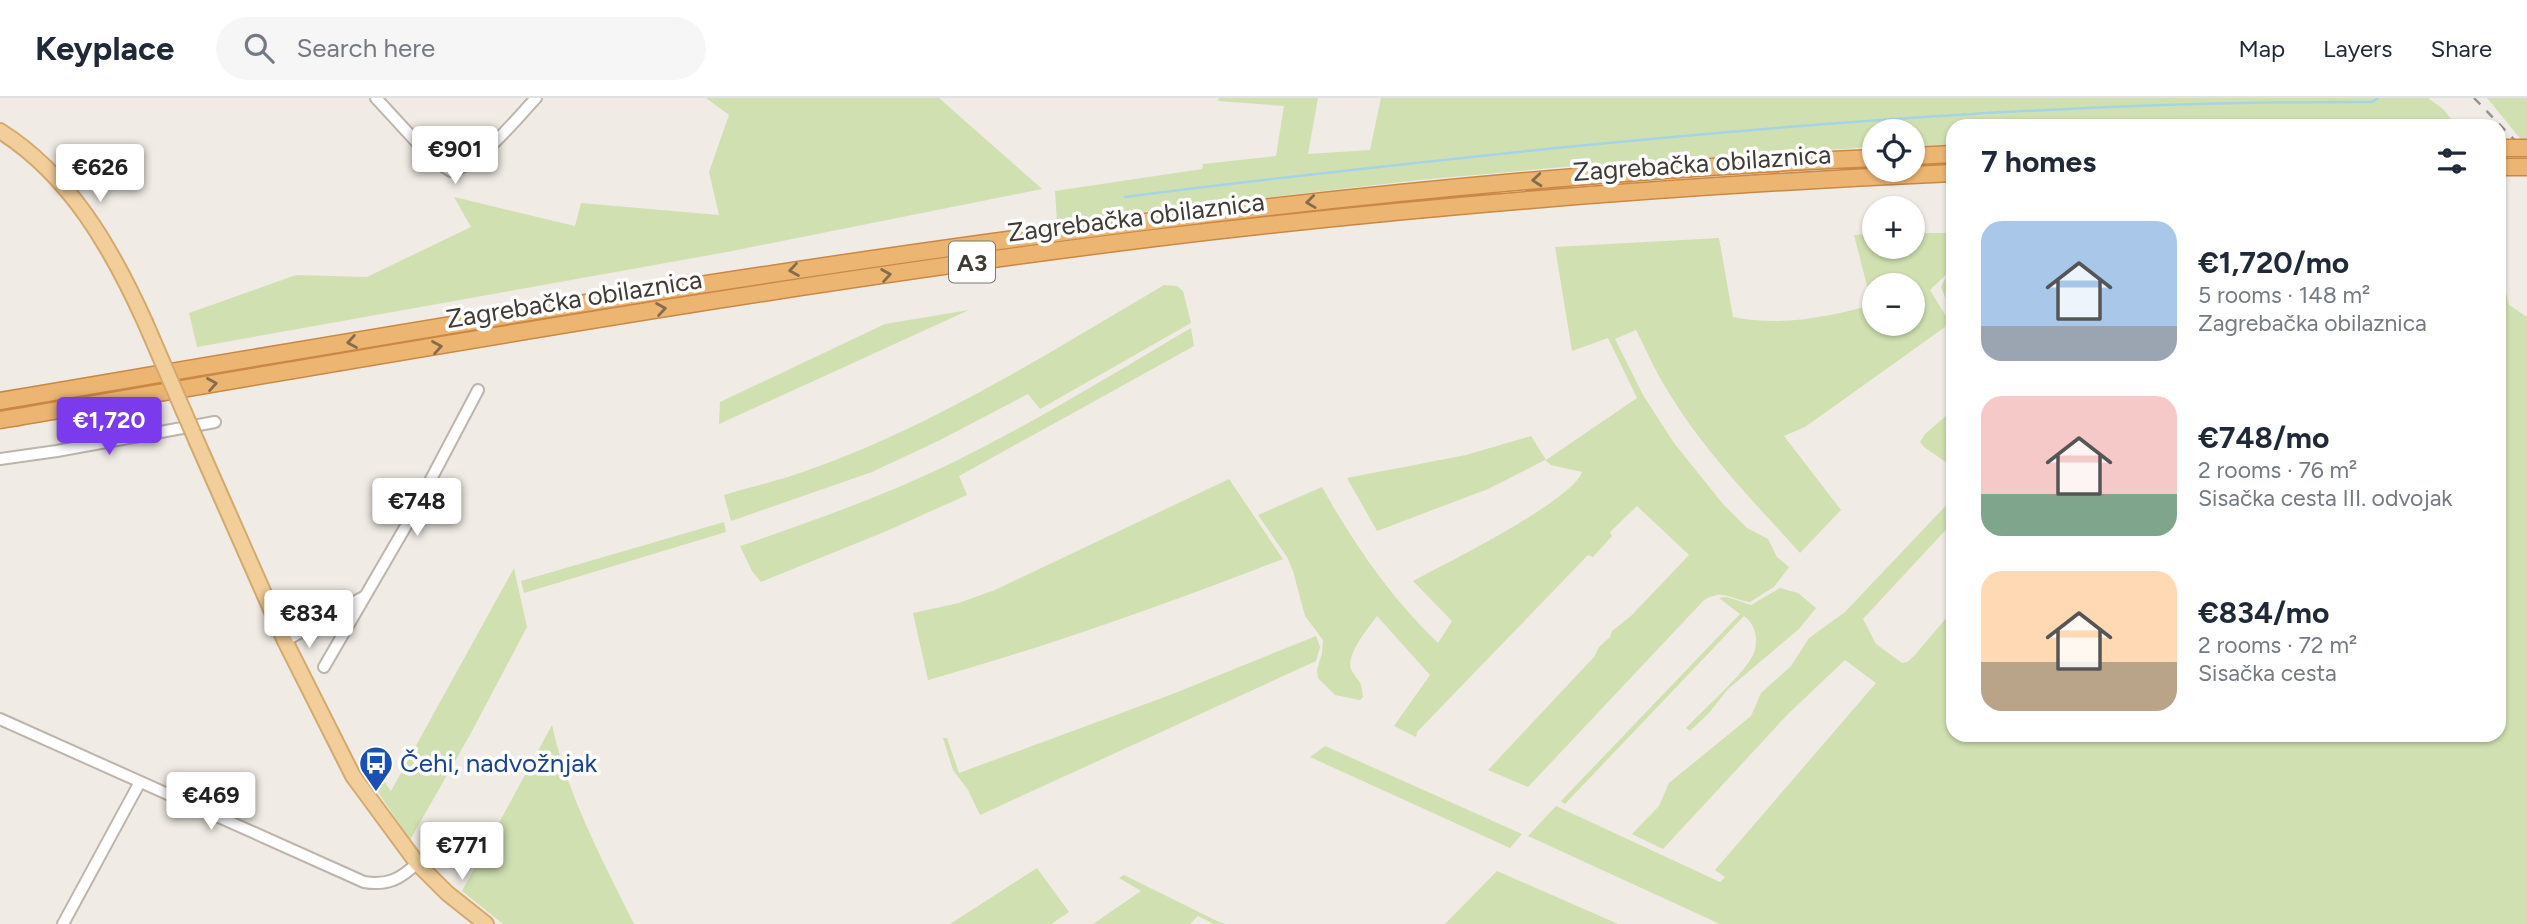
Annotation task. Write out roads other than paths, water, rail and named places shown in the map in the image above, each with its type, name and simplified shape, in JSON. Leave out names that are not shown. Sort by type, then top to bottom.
[{"type":"highway","points":[[2506,148],[2527,148]]},
{"type":"highway","points":[[1925,155],[1946,154]]},
{"type":"highway","name":"Zagrebačka obilaznica","points":[[0,401],[696,285],[1099,227],[1353,197],[1658,170],[1862,159]]},
{"type":"highway","points":[[2506,167],[2527,167]]},
{"type":"highway","name":"Zagrebačka obilaznica","points":[[0,420],[713,301],[1155,238],[1565,197],[1946,173]]},
{"type":"main road","points":[[0,131],[40,163],[86,214],[112,255],[145,322],[285,641],[353,776],[417,863],[447,893],[486,924]]},
{"type":"street","points":[[376,98],[433,160],[451,171],[466,166],[479,155],[536,98]]},
{"type":"street","points":[[324,667],[410,519],[478,390]]},
{"type":"street","points":[[0,459],[215,422]]},
{"type":"street","points":[[285,641],[365,596]]},
{"type":"street","points":[[0,719],[364,882],[390,883],[406,874],[417,863]]},
{"type":"street","points":[[64,924],[140,782]]},
{"type":"waterway","points":[[1125,197],[1448,159],[1760,129],[1964,114],[2168,105],[2372,102],[2378,98]]},
{"type":"railway","points":[[2474,98],[2494,119]]},
{"type":"railway","points":[[2506,131],[2527,153]]},
{"type":"place","name":"Čehi, nadvožnjak","points":[[376,793]]}]
